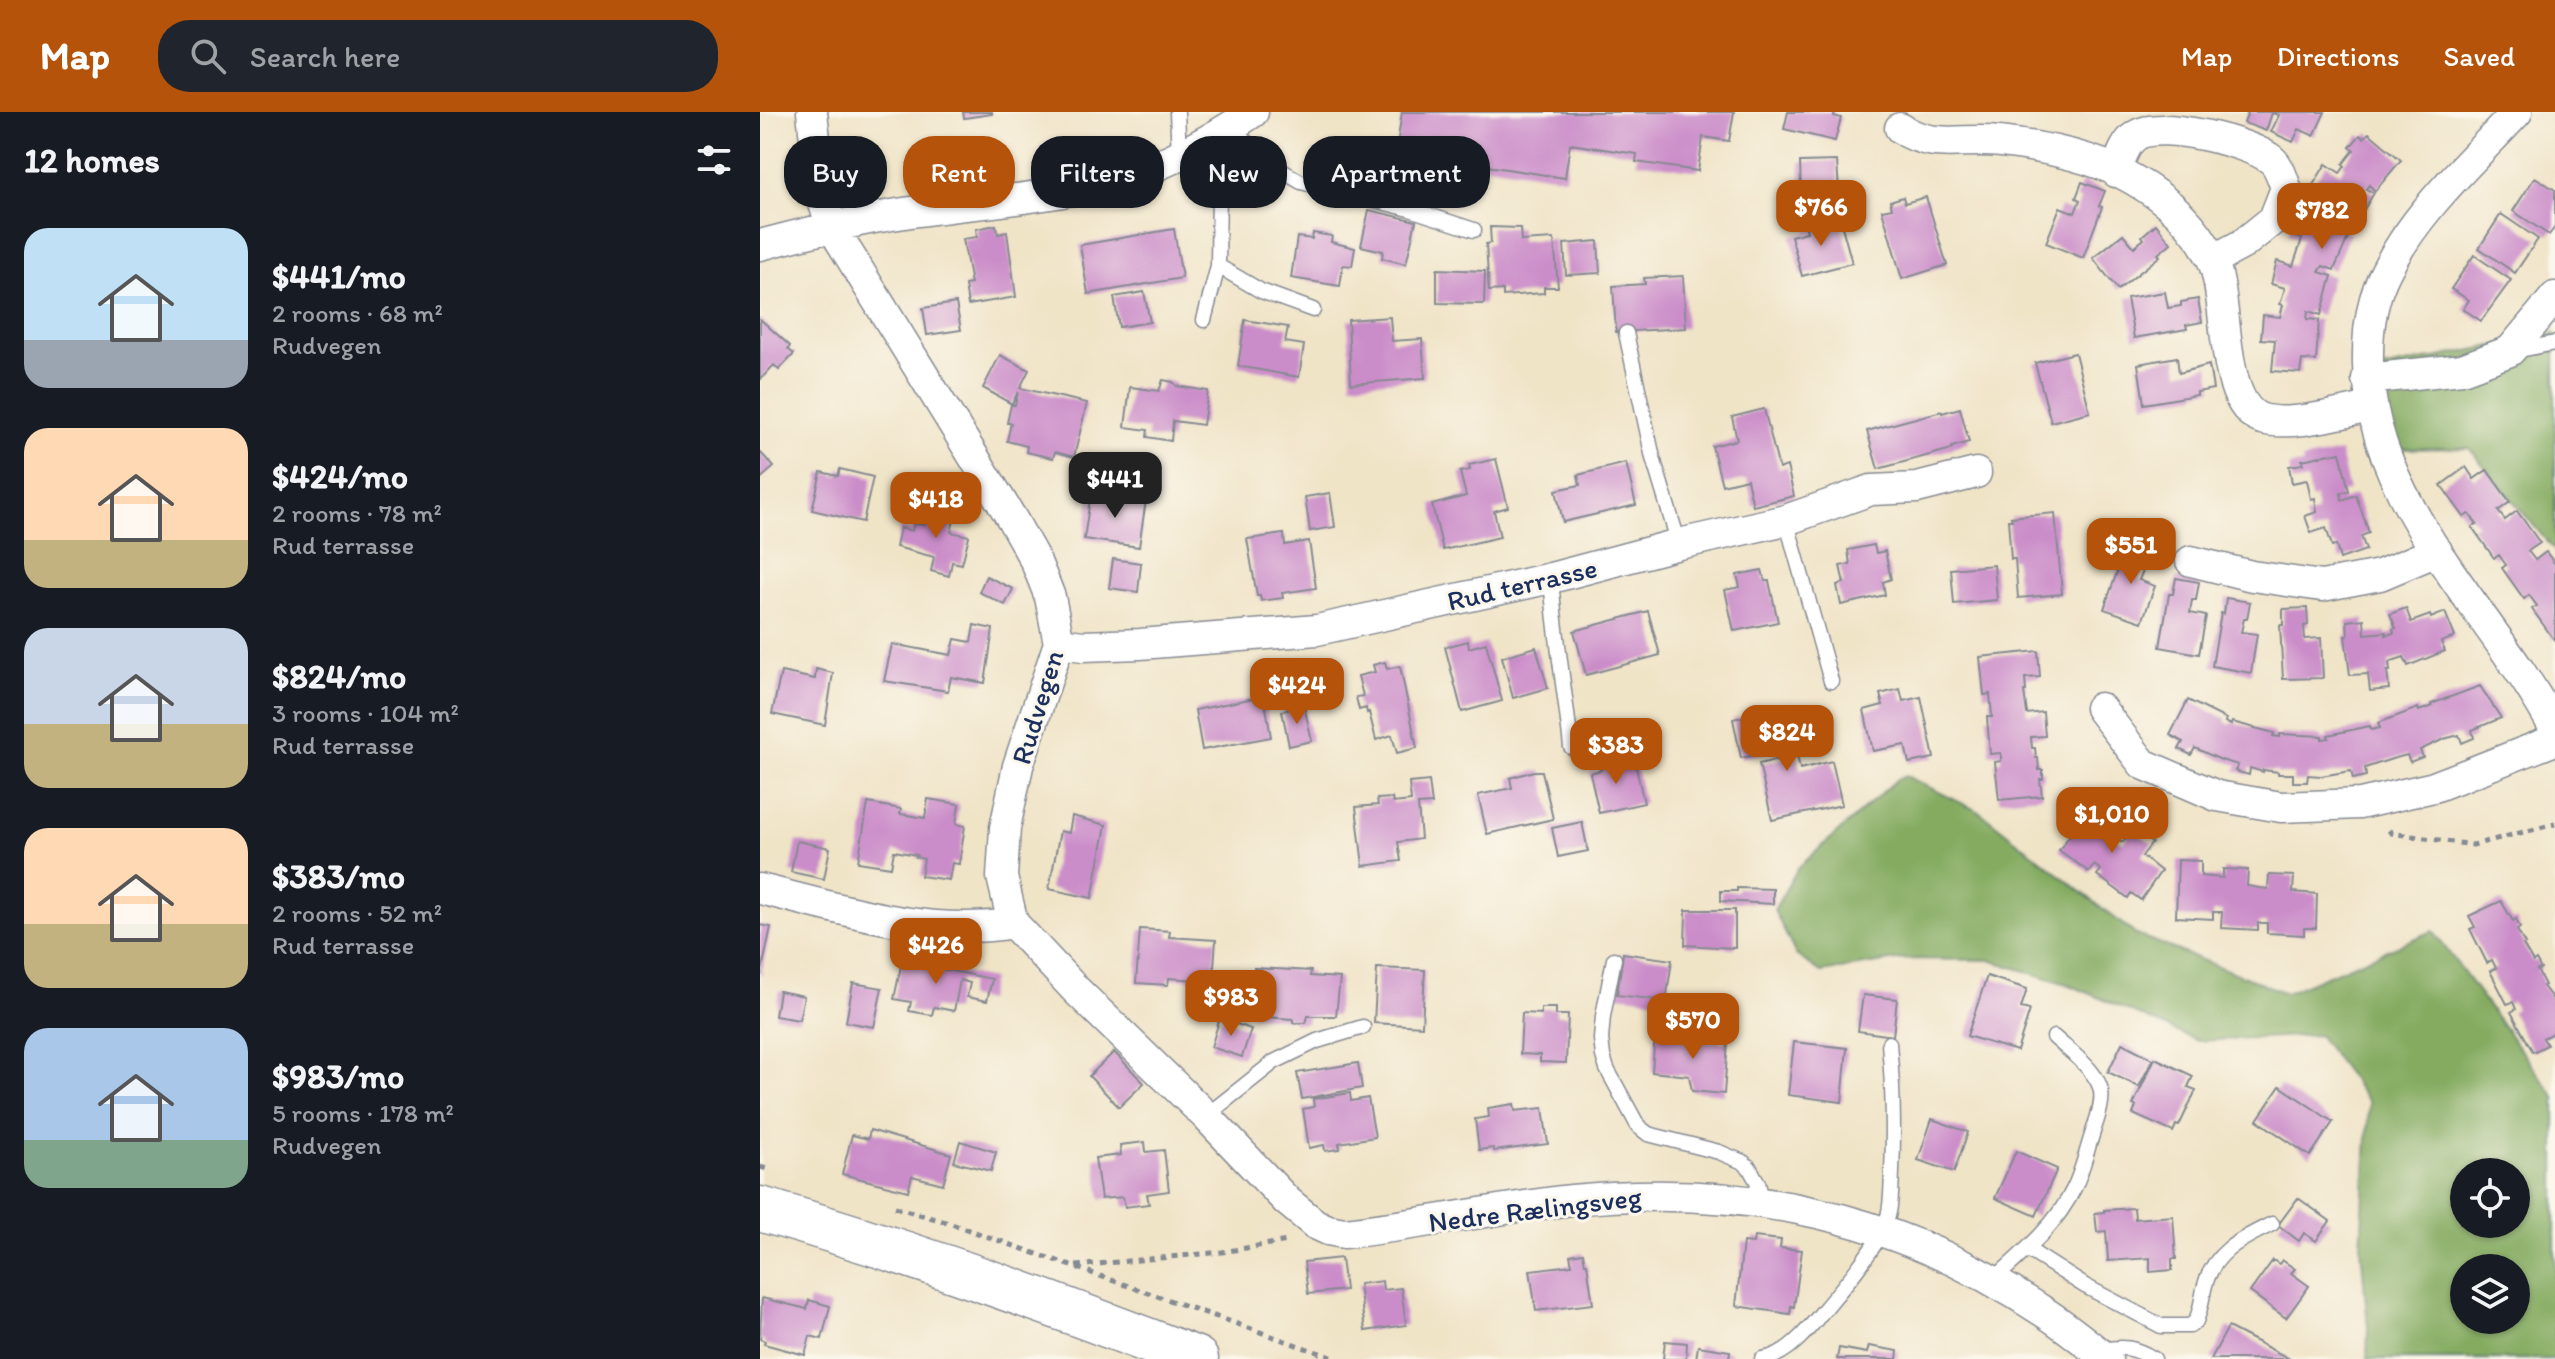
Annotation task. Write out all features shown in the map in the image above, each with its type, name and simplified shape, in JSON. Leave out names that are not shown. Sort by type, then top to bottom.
[{"type":"main road","points":[[760,1209],[934,1262],[1196,1359]]},
{"type":"street","name":"Rudvegen","points":[[812,112],[821,195],[832,227],[1012,519],[1036,562],[1050,597],[1059,643],[1018,766],[1005,828],[1002,877],[1013,923],[1287,1201],[1315,1224],[1328,1230]]},
{"type":"street","points":[[2517,112],[2414,225],[2384,273],[2368,325],[2369,393],[2393,471],[2416,520],[2498,637],[2555,729]]},
{"type":"street","points":[[1215,136],[1242,120]]},
{"type":"street","points":[[1900,128],[1912,136],[1952,144],[1997,141],[2045,149],[2133,179],[2170,205],[2199,235],[2213,260],[2224,307],[2234,387],[2244,409],[2263,419],[2303,420],[2369,393],[2462,369],[2510,351],[2555,297]]},
{"type":"street","points":[[2116,172],[2122,153],[2137,135],[2159,130],[2192,133],[2248,146],[2275,162],[2286,188],[2274,219],[2243,244],[2213,260]]},
{"type":"street","points":[[760,245],[887,216],[1075,189],[1144,171],[1180,155]]},
{"type":"street","name":"Rud terrasse","points":[[1059,643],[1083,646],[1140,644],[1317,630],[1551,578],[1786,520],[1871,490],[1917,488],[1976,473]]},
{"type":"street","points":[[2191,561],[2252,576],[2322,586],[2380,575],[2437,551]]},
{"type":"street","points":[[2100,708],[2143,764],[2217,796],[2281,807],[2360,804],[2434,787],[2555,740]]},
{"type":"street","points":[[760,889],[935,926],[986,928],[1013,923]]},
{"type":"street","name":"Nedre Rælingsveg","points":[[1328,1230],[1344,1233],[1572,1200],[1662,1195],[1762,1201],[1815,1210],[1937,1252],[2045,1312],[2102,1355]]},
{"type":"lane","points":[[1177,112],[1186,136]]},
{"type":"lane","points":[[1242,120],[1267,162],[1301,182],[1410,209],[1474,230]]},
{"type":"lane","points":[[1204,320],[1218,266],[1219,208]]},
{"type":"lane","points":[[1218,266],[1261,291],[1313,310]]},
{"type":"lane","points":[[1626,333],[1653,458],[1679,544]]},
{"type":"lane","points":[[2510,351],[2555,343]]},
{"type":"lane","points":[[1786,520],[1831,681]]},
{"type":"lane","points":[[1551,578],[1571,747]]},
{"type":"lane","points":[[1614,959],[1603,1016],[1603,1056],[1638,1126],[1648,1134],[1719,1152],[1743,1162],[1758,1183],[1762,1201]]},
{"type":"lane","points":[[1206,1116],[1274,1062],[1317,1041],[1363,1027]]},
{"type":"lane","points":[[1992,1281],[2043,1234],[2065,1204],[2075,1186],[2094,1129],[2102,1096],[2100,1085],[2090,1070],[2054,1037]]},
{"type":"lane","points":[[1762,1359],[1782,1352],[1817,1319],[1883,1231],[1890,1210],[1894,1128],[1889,1043]]},
{"type":"lane","points":[[2027,1249],[2085,1286],[2161,1326],[2190,1326],[2196,1321],[2211,1268],[2219,1255],[2272,1224]]},
{"type":"lane","points":[[2102,1355],[2118,1347],[2136,1349],[2154,1359]]},
{"type":"path","points":[[2372,801],[2391,833],[2473,845],[2555,824]]},
{"type":"path","points":[[946,1222],[1337,1359]]},
{"type":"path","points":[[1072,1267],[1222,1252],[1276,1244],[1328,1230]]},
{"type":"green space","points":[[2555,333],[2555,551],[2469,448],[2392,449],[2377,370]]},
{"type":"green space","points":[[1906,776],[1980,812],[2135,934],[2286,993],[2433,931],[2555,1097],[2555,1359],[2367,1359],[2368,1328],[2361,1247],[2369,1102],[2318,1035],[2198,1041],[2070,985],[1990,960],[1903,959],[1821,972],[1796,955],[1774,910],[1798,868],[1896,780]]},
{"type":"building","points":[[963,112],[992,112],[992,114],[964,118]]},
{"type":"building","points":[[1402,112],[1734,112],[1729,141],[1703,137],[1698,171],[1636,162],[1637,154],[1570,144],[1565,178],[1490,166],[1490,136],[1398,136]]},
{"type":"building","points":[[1788,112],[1835,112],[1834,116],[1841,118],[1835,141],[1784,129]]},
{"type":"building","points":[[2248,112],[2325,112],[2314,136],[2299,129],[2293,142],[2271,132],[2279,115],[2272,113],[2266,131],[2244,123]]},
{"type":"building","points":[[2369,133],[2401,160],[2375,191],[2369,185],[2366,189],[2374,193],[2353,228],[2342,222],[2339,228],[2350,233],[2334,270],[2323,266],[2319,272],[2332,276],[2321,315],[2308,311],[2307,319],[2319,320],[2316,361],[2302,360],[2300,373],[2272,371],[2275,340],[2261,339],[2263,315],[2280,317],[2285,288],[2271,284],[2277,261],[2293,266],[2302,239],[2288,234],[2297,211],[2313,218],[2319,208],[2316,206],[2326,191],[2313,185],[2326,164],[2340,173],[2354,150],[2350,147],[2360,135],[2364,138]]},
{"type":"building","points":[[1837,161],[1839,191],[1801,192],[1800,162]]},
{"type":"building","points":[[2535,177],[2555,190],[2555,227],[2549,235],[2513,211]]},
{"type":"building","points":[[2082,182],[2105,191],[2083,258],[2046,243],[2060,207],[2075,213]]},
{"type":"building","points":[[1903,197],[1905,203],[1926,197],[1947,265],[1902,279],[1882,210],[1892,208],[1890,201]]},
{"type":"building","points":[[1369,210],[1416,221],[1406,264],[1382,258],[1383,251],[1361,246]]},
{"type":"building","points":[[2501,214],[2538,239],[2515,273],[2479,248]]},
{"type":"building","points":[[1820,220],[1822,228],[1841,223],[1852,263],[1802,276],[1791,236],[1807,232],[1805,224]]},
{"type":"building","points":[[2156,224],[2171,243],[2158,254],[2160,256],[2118,290],[2093,258],[2123,234],[2134,247]]},
{"type":"building","points":[[996,225],[998,234],[1007,232],[1016,297],[968,305],[965,285],[971,284],[963,239],[977,237],[976,229]]},
{"type":"building","points":[[1490,227],[1520,228],[1521,241],[1554,239],[1558,287],[1544,287],[1544,293],[1503,296],[1503,290],[1489,291],[1486,244],[1491,243]]},
{"type":"building","points":[[1174,229],[1182,278],[1088,294],[1080,245]]},
{"type":"building","points":[[1313,233],[1332,236],[1331,242],[1355,248],[1352,266],[1343,265],[1340,286],[1291,278],[1297,237],[1312,239]]},
{"type":"building","points":[[1598,241],[1600,273],[1566,275],[1564,244]]},
{"type":"building","points":[[2474,255],[2511,280],[2481,321],[2463,309],[2469,300],[2451,289]]},
{"type":"building","points":[[1437,269],[1485,271],[1484,304],[1437,303]]},
{"type":"building","points":[[1683,276],[1686,328],[1616,332],[1613,286],[1645,284],[1644,278]]},
{"type":"building","points":[[1144,292],[1150,322],[1119,327],[1114,297]]},
{"type":"building","points":[[2165,292],[2168,308],[2198,299],[2202,322],[2186,325],[2187,329],[2134,338],[2127,298]]},
{"type":"building","points":[[956,303],[961,330],[927,335],[923,308]]},
{"type":"building","points":[[1390,317],[1392,341],[1422,339],[1425,378],[1351,384],[1348,320]]},
{"type":"building","points":[[760,319],[790,346],[788,349],[794,354],[779,370],[774,365],[760,380]]},
{"type":"building","points":[[1245,320],[1288,327],[1285,342],[1304,345],[1299,377],[1238,366]]},
{"type":"building","points":[[2075,353],[2090,412],[2051,422],[2035,363]]},
{"type":"building","points":[[1000,355],[1029,370],[1020,388],[1087,403],[1074,457],[1055,452],[1053,458],[1026,452],[1027,446],[1007,441],[1011,405],[1015,405],[1018,392],[1012,404],[983,388]]},
{"type":"building","points":[[2177,357],[2179,373],[2209,365],[2213,389],[2197,392],[2197,395],[2144,404],[2138,364]]},
{"type":"building","points":[[1163,380],[1177,386],[1208,391],[1203,425],[1173,421],[1171,441],[1147,437],[1148,430],[1125,427],[1130,387],[1159,391]]},
{"type":"building","points":[[1960,408],[1969,442],[1878,469],[1867,431]]},
{"type":"building","points":[[1764,409],[1779,469],[1787,466],[1794,496],[1753,506],[1747,479],[1722,485],[1712,446],[1737,440],[1732,417]]},
{"type":"building","points":[[760,452],[774,467],[760,479]]},
{"type":"building","points":[[2340,452],[2349,491],[2341,492],[2342,500],[2356,495],[2369,533],[2361,536],[2366,550],[2340,559],[2326,528],[2311,533],[2305,516],[2317,512],[2315,498],[2311,499],[2307,480],[2292,483],[2289,466]]},
{"type":"building","points":[[1496,459],[1508,507],[1494,511],[1500,537],[1443,550],[1432,505],[1466,496],[1460,472],[1470,470],[1469,465]]},
{"type":"building","points":[[1626,463],[1636,505],[1563,522],[1556,490],[1580,485],[1578,475]]},
{"type":"building","points":[[2466,467],[2474,479],[2487,470],[2510,502],[2498,511],[2505,520],[2517,511],[2540,543],[2528,551],[2535,560],[2546,552],[2555,564],[2555,641],[2532,609],[2537,606],[2529,595],[2524,599],[2502,568],[2506,565],[2499,555],[2494,558],[2472,527],[2477,524],[2469,514],[2464,517],[2441,485]]},
{"type":"building","points":[[840,469],[873,477],[863,522],[812,510],[821,472],[838,476]]},
{"type":"building","points":[[1091,492],[1146,500],[1139,547],[1084,539]]},
{"type":"building","points":[[1330,493],[1335,527],[1310,531],[1305,497]]},
{"type":"building","points":[[927,506],[956,512],[951,532],[969,536],[962,564],[952,562],[949,576],[931,571],[934,557],[896,547],[900,528],[912,531],[914,523],[923,525]]},
{"type":"building","points":[[2055,513],[2062,594],[2018,598],[2008,520],[2012,520],[2011,517]]},
{"type":"building","points":[[1284,534],[1285,545],[1309,541],[1316,588],[1282,593],[1283,598],[1261,601],[1257,596],[1247,539]]},
{"type":"building","points":[[2130,544],[2153,552],[2139,580],[2155,586],[2142,622],[2104,609]]},
{"type":"building","points":[[1874,545],[1876,553],[1885,551],[1891,579],[1883,582],[1885,595],[1841,605],[1837,585],[1844,583],[1840,566],[1850,564],[1848,550]]},
{"type":"building","points":[[1113,559],[1141,563],[1138,592],[1109,588]]},
{"type":"building","points":[[1994,565],[1997,600],[1954,604],[1951,569]]},
{"type":"building","points":[[1762,570],[1765,581],[1769,581],[1778,622],[1734,631],[1725,590],[1740,587],[1737,575]]},
{"type":"building","points":[[986,576],[1013,589],[1005,605],[979,592]]},
{"type":"building","points":[[2176,578],[2199,582],[2190,613],[2206,616],[2199,654],[2160,647],[2169,594],[2173,594]]},
{"type":"building","points":[[2226,598],[2250,602],[2241,632],[2257,634],[2251,673],[2212,666]]},
{"type":"building","points":[[2307,608],[2305,639],[2321,638],[2323,678],[2283,679],[2280,625],[2283,625],[2283,609]]},
{"type":"building","points":[[2406,608],[2411,622],[2445,612],[2455,637],[2441,642],[2445,651],[2408,666],[2404,657],[2389,662],[2389,689],[2370,691],[2368,674],[2350,675],[2345,636],[2348,636],[2347,621],[2364,619],[2365,634],[2386,632],[2386,635],[2394,633],[2393,629],[2396,628],[2390,614]]},
{"type":"building","points":[[1648,611],[1660,655],[1586,675],[1574,631]]},
{"type":"building","points":[[974,625],[993,629],[985,683],[951,677],[948,691],[884,681],[892,644],[951,655],[955,639],[971,642]]},
{"type":"building","points":[[1468,641],[1469,648],[1486,643],[1502,701],[1462,712],[1445,647]]},
{"type":"building","points":[[1536,647],[1548,688],[1513,698],[1502,657]]},
{"type":"building","points":[[2038,651],[2040,677],[2025,678],[2024,691],[2027,714],[2043,712],[2045,736],[2031,737],[2039,770],[2043,770],[2043,779],[2040,779],[2042,796],[1999,800],[1995,762],[2001,761],[2001,753],[1990,754],[1987,717],[1992,717],[1990,694],[1984,695],[1980,657]]},
{"type":"building","points":[[1385,662],[1387,669],[1400,666],[1417,748],[1397,753],[1392,735],[1376,740],[1369,712],[1366,708],[1359,710],[1356,697],[1363,696],[1358,676],[1375,672],[1373,665]]},
{"type":"building","points":[[816,669],[833,673],[825,725],[772,714],[781,672],[815,679]]},
{"type":"building","points":[[2480,686],[2501,718],[2472,730],[2474,738],[2462,743],[2459,735],[2444,739],[2420,750],[2423,757],[2410,762],[2407,755],[2392,759],[2365,768],[2366,776],[2353,779],[2351,771],[2308,775],[2307,782],[2293,782],[2293,774],[2250,768],[2249,775],[2235,771],[2238,765],[2195,748],[2191,755],[2179,749],[2183,742],[2170,735],[2188,700],[2226,719],[2225,722],[2231,725],[2232,722],[2274,733],[2273,736],[2322,736],[2322,739],[2370,726],[2371,730],[2380,728],[2378,723],[2418,708],[2419,711]]},
{"type":"building","points":[[1900,689],[1903,701],[1921,697],[1934,758],[1909,763],[1905,745],[1873,751],[1864,710],[1883,705],[1880,694]]},
{"type":"building","points":[[1264,696],[1271,737],[1202,750],[1195,710]]},
{"type":"building","points":[[1304,706],[1312,741],[1289,746],[1282,711]]},
{"type":"building","points":[[1760,713],[1763,726],[1797,755],[1800,769],[1832,761],[1842,805],[1772,820],[1759,764],[1785,758],[1769,752],[1741,758],[1733,719]]},
{"type":"building","points":[[1622,757],[1624,765],[1635,763],[1644,803],[1599,813],[1590,773],[1601,770],[1600,762]]},
{"type":"building","points":[[1542,771],[1553,819],[1487,834],[1478,795],[1512,788],[1510,778]]},
{"type":"building","points":[[1429,781],[1432,804],[1418,805],[1421,839],[1398,842],[1401,861],[1363,866],[1356,807],[1378,805],[1377,799],[1392,798],[1393,803],[1411,801],[1409,783]]},
{"type":"building","points":[[928,799],[959,804],[956,824],[965,826],[959,864],[952,863],[949,880],[921,876],[924,859],[917,855],[894,851],[891,867],[858,862],[868,803],[901,809],[900,814],[925,818]]},
{"type":"building","points":[[2093,804],[2113,818],[2103,831],[2111,837],[2123,842],[2132,829],[2152,843],[2142,856],[2161,871],[2141,900],[2131,893],[2128,898],[2097,875],[2101,870],[2094,865],[2089,872],[2059,850]]},
{"type":"building","points":[[1072,816],[1106,825],[1092,898],[1049,889],[1060,831],[1069,833]]},
{"type":"building","points":[[1582,822],[1588,851],[1558,857],[1552,828]]},
{"type":"building","points":[[797,841],[830,848],[824,879],[791,872]]},
{"type":"building","points":[[2178,860],[2201,861],[2201,876],[2223,878],[2223,869],[2248,870],[2247,886],[2259,888],[2268,889],[2269,875],[2294,876],[2293,892],[2317,894],[2316,928],[2304,928],[2304,935],[2267,933],[2267,923],[2258,923],[2258,930],[2221,928],[2222,912],[2213,912],[2213,919],[2176,917]]},
{"type":"building","points":[[1737,888],[1773,889],[1773,904],[1721,901],[1721,891],[1737,891]]},
{"type":"building","points":[[2501,901],[2513,921],[2516,919],[2523,945],[2533,962],[2536,960],[2541,969],[2537,970],[2543,986],[2555,1002],[2555,1032],[2543,1038],[2547,1045],[2533,1052],[2511,1012],[2516,1009],[2513,1002],[2507,1004],[2490,971],[2496,968],[2492,960],[2487,963],[2470,929],[2475,927],[2469,916]]},
{"type":"building","points":[[1686,910],[1735,910],[1735,948],[1685,945]]},
{"type":"building","points":[[760,925],[771,927],[761,975],[760,975]]},
{"type":"building","points":[[1140,929],[1170,931],[1169,937],[1216,940],[1213,981],[1169,978],[1168,985],[1136,983]]},
{"type":"building","points":[[1623,953],[1672,960],[1666,1001],[1617,995]]},
{"type":"building","points":[[922,957],[943,961],[942,969],[992,979],[987,1001],[967,997],[970,983],[960,980],[954,1011],[934,1007],[932,1015],[909,1011],[911,1002],[894,999],[902,961],[920,965]]},
{"type":"building","points":[[1254,968],[1311,971],[1310,976],[1340,978],[1336,1016],[1308,1016],[1306,1023],[1293,1023],[1293,1019],[1252,1016]]},
{"type":"building","points":[[1377,968],[1425,970],[1422,1026],[1374,1023]]},
{"type":"building","points":[[1987,976],[2027,989],[2021,1008],[2030,1010],[2017,1051],[1967,1036]]},
{"type":"building","points":[[853,983],[882,988],[874,1027],[846,1022]]},
{"type":"building","points":[[779,991],[804,996],[799,1020],[775,1016]]},
{"type":"building","points":[[1863,995],[1897,999],[1893,1036],[1858,1031]]},
{"type":"building","points":[[1541,1008],[1556,1008],[1556,1015],[1568,1015],[1566,1063],[1540,1062],[1540,1055],[1520,1054],[1522,1013],[1541,1014]]},
{"type":"building","points":[[1220,1018],[1251,1029],[1242,1057],[1211,1047]]},
{"type":"building","points":[[1655,1035],[1728,1042],[1724,1094],[1692,1091],[1689,1076],[1652,1072]]},
{"type":"building","points":[[1794,1042],[1847,1048],[1842,1102],[1788,1095]]},
{"type":"building","points":[[2122,1043],[2153,1059],[2139,1087],[2108,1072]]},
{"type":"building","points":[[1114,1052],[1144,1083],[1119,1107],[1089,1076]]},
{"type":"building","points":[[2155,1058],[2193,1076],[2188,1087],[2196,1090],[2173,1132],[2133,1114],[2136,1106],[2133,1105]]},
{"type":"building","points":[[1358,1063],[1362,1088],[1302,1099],[1297,1073]]},
{"type":"building","points":[[2280,1086],[2333,1122],[2310,1156],[2257,1120]]},
{"type":"building","points":[[1350,1093],[1351,1101],[1368,1098],[1375,1137],[1339,1143],[1340,1149],[1325,1151],[1324,1145],[1309,1148],[1303,1109],[1314,1107],[1313,1099]]},
{"type":"building","points":[[1514,1104],[1515,1111],[1543,1108],[1548,1144],[1479,1150],[1475,1119],[1489,1117],[1488,1108]]},
{"type":"building","points":[[1932,1119],[1968,1132],[1954,1172],[1918,1160]]},
{"type":"building","points":[[870,1130],[951,1154],[943,1184],[912,1176],[908,1191],[842,1174],[852,1135],[868,1139]]},
{"type":"building","points":[[960,1141],[996,1152],[991,1171],[954,1162]]},
{"type":"building","points":[[1145,1142],[1146,1152],[1164,1150],[1169,1191],[1147,1194],[1149,1204],[1125,1207],[1123,1197],[1101,1199],[1095,1158],[1121,1155],[1120,1145]]},
{"type":"building","points":[[2016,1151],[2057,1169],[2036,1216],[1995,1198]]},
{"type":"building","points":[[2298,1198],[2330,1221],[2316,1241],[2304,1233],[2299,1241],[2278,1225]]},
{"type":"building","points":[[2134,1208],[2135,1219],[2173,1216],[2176,1259],[2172,1259],[2172,1270],[2150,1272],[2150,1258],[2108,1261],[2106,1231],[2097,1232],[2095,1213]]},
{"type":"building","points":[[1754,1237],[1781,1240],[1780,1248],[1802,1250],[1794,1307],[1791,1306],[1790,1314],[1736,1306],[1743,1242],[1753,1243]]},
{"type":"building","points":[[1583,1253],[1593,1304],[1536,1311],[1530,1270],[1572,1265],[1570,1255]]},
{"type":"building","points":[[1341,1258],[1345,1290],[1308,1294],[1304,1262]]},
{"type":"building","points":[[2273,1260],[2279,1264],[2282,1260],[2295,1269],[2291,1273],[2309,1286],[2286,1318],[2250,1292]]},
{"type":"building","points":[[1382,1281],[1383,1290],[1401,1288],[1406,1325],[1365,1331],[1359,1284]]},
{"type":"building","points":[[762,1298],[807,1309],[809,1300],[830,1306],[822,1339],[810,1336],[805,1355],[764,1344],[765,1341],[760,1339]]},
{"type":"building","points":[[2228,1327],[2290,1359],[2211,1359]]},
{"type":"building","points":[[1665,1341],[1687,1343],[1686,1359],[1663,1359]]},
{"type":"building","points":[[1698,1346],[1730,1351],[1729,1359],[1696,1359]]},
{"type":"building","points":[[1869,1346],[1898,1351],[1897,1359],[1837,1359],[1839,1348],[1867,1353]]}]
